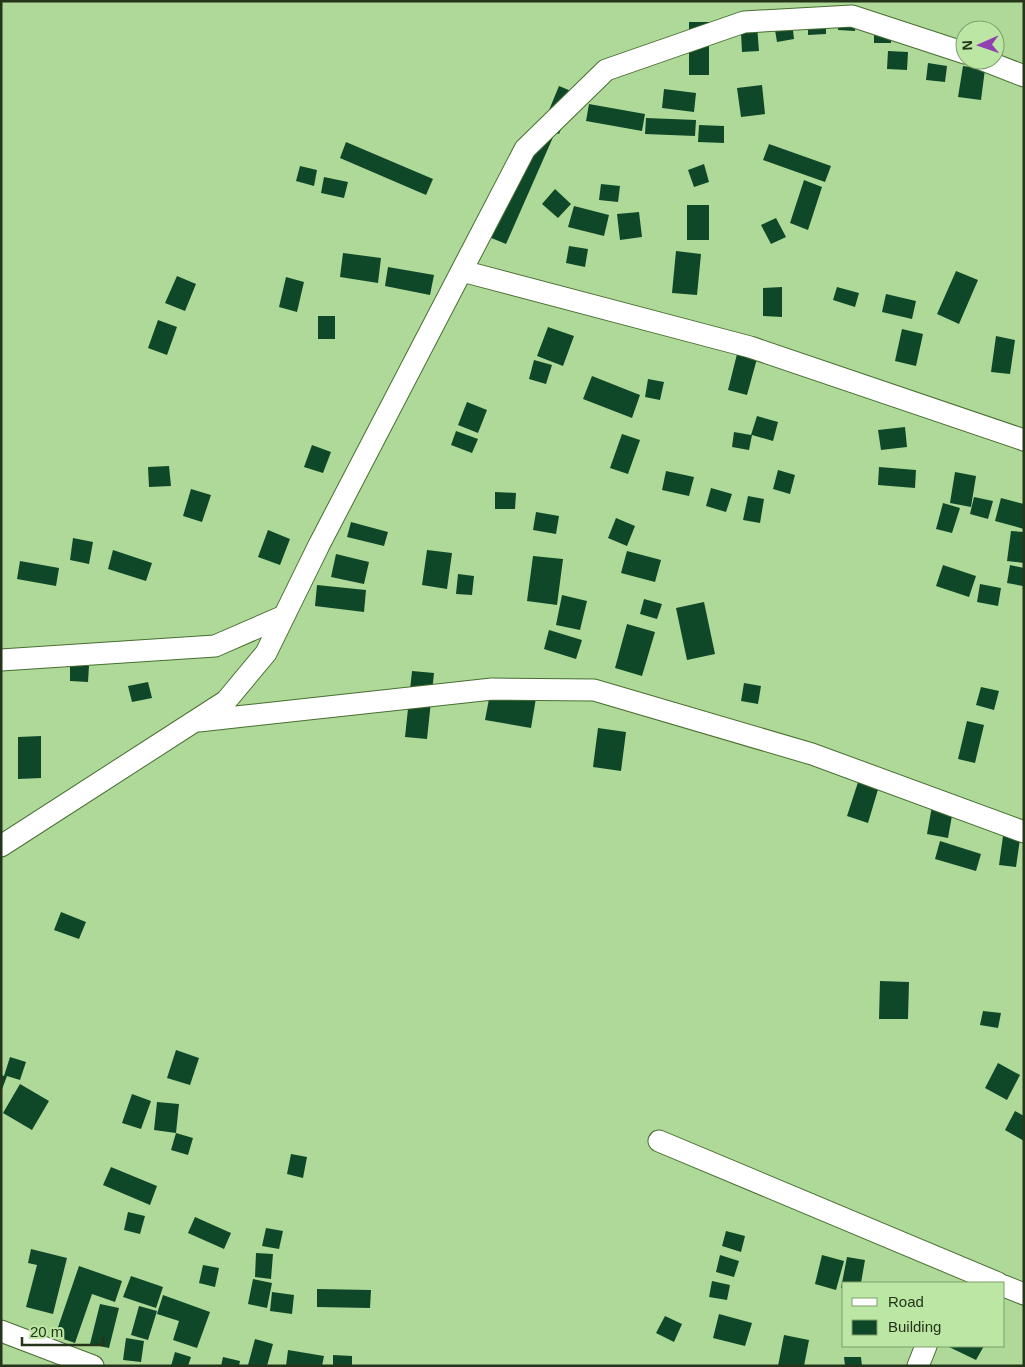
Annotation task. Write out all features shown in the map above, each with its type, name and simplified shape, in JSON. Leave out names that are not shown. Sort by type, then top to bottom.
[{"type":"street","points":[[1,846],[226,701],[266,653],[525,149],[606,70],[744,22],[852,16],[955,50]]},
{"type":"street","points":[[1005,69],[1024,76]]},
{"type":"street","points":[[462,271],[750,347],[1024,440]]},
{"type":"street","points":[[1,660],[215,646],[284,616]]},
{"type":"street","points":[[194,721],[492,689],[594,690],[812,754],[1024,832]]},
{"type":"street","points":[[659,1141],[953,1274],[993,1282]]},
{"type":"street","points":[[1005,1286],[1024,1294]]},
{"type":"street","points":[[1,1331],[93,1366]]},
{"type":"street","points":[[918,1366],[926,1347]]},
{"type":"building","points":[[839,12],[856,14],[855,31],[838,30]]},
{"type":"building","points":[[756,13],[759,51],[742,52],[740,14]]},
{"type":"building","points":[[826,16],[826,34],[808,35],[808,17]]},
{"type":"building","points":[[792,21],[794,39],[777,42],[774,24]]},
{"type":"building","points":[[689,22],[709,22],[709,75],[689,75]]},
{"type":"building","points":[[891,25],[891,43],[874,43],[874,26]]},
{"type":"building","points":[[888,51],[908,52],[907,70],[887,69]]},
{"type":"building","points":[[928,63],[947,66],[945,82],[926,80]]},
{"type":"building","points":[[962,70],[985,70],[981,100],[958,97]]},
{"type":"building","points":[[762,85],[765,114],[741,117],[737,88]]},
{"type":"building","points":[[559,86],[576,93],[559,134],[542,127]]},
{"type":"building","points":[[664,89],[696,93],[694,112],[662,108]]},
{"type":"building","points":[[589,104],[645,114],[642,131],[586,121]]},
{"type":"building","points":[[646,118],[696,120],[695,136],[645,134]]},
{"type":"building","points":[[699,125],[724,126],[724,143],[698,142]]},
{"type":"building","points":[[538,128],[554,135],[506,244],[489,237]]},
{"type":"building","points":[[346,142],[433,179],[426,195],[340,158]]},
{"type":"building","points":[[769,144],[831,166],[825,182],[763,160]]},
{"type":"building","points":[[704,164],[709,182],[694,187],[688,170]]},
{"type":"building","points":[[300,166],[317,170],[314,186],[296,181]]},
{"type":"building","points":[[324,177],[348,182],[344,198],[321,193]]},
{"type":"building","points":[[804,180],[822,187],[808,230],[790,223]]},
{"type":"building","points":[[601,184],[620,186],[618,202],[599,200]]},
{"type":"building","points":[[555,189],[571,204],[558,218],[542,204]]},
{"type":"building","points":[[687,205],[709,205],[709,240],[687,240]]},
{"type":"building","points":[[574,206],[609,215],[604,236],[568,227]]},
{"type":"building","points":[[639,212],[642,237],[620,240],[617,214]]},
{"type":"building","points":[[776,218],[786,237],[771,244],[761,225]]},
{"type":"building","points":[[569,246],[588,249],[585,267],[566,263]]},
{"type":"building","points":[[676,251],[701,254],[697,295],[672,293]]},
{"type":"building","points":[[343,253],[381,258],[378,283],[340,277]]},
{"type":"building","points":[[388,267],[434,275],[430,295],[385,286]]},
{"type":"building","points":[[956,271],[978,280],[959,324],[937,314]]},
{"type":"building","points":[[177,276],[196,284],[185,311],[165,303]]},
{"type":"building","points":[[286,277],[304,282],[297,312],[279,307]]},
{"type":"building","points":[[782,287],[782,317],[763,316],[763,288]]},
{"type":"building","points":[[837,287],[859,293],[855,307],[833,300]]},
{"type":"building","points":[[886,294],[916,301],[912,319],[882,312]]},
{"type":"building","points":[[318,316],[335,316],[335,339],[318,339]]},
{"type":"building","points":[[158,320],[177,327],[167,355],[148,348]]},
{"type":"building","points":[[548,327],[574,336],[563,366],[537,356]]},
{"type":"building","points":[[902,329],[923,334],[916,366],[895,361]]},
{"type":"building","points":[[996,336],[1015,340],[1010,374],[991,372]]},
{"type":"building","points":[[738,350],[758,355],[747,395],[728,390]]},
{"type":"building","points":[[534,360],[552,365],[546,384],[529,379]]},
{"type":"building","points":[[592,376],[640,395],[632,418],[583,399]]},
{"type":"building","points":[[648,379],[664,382],[660,400],[645,397]]},
{"type":"building","points":[[467,402],[487,410],[478,433],[458,425]]},
{"type":"building","points":[[757,416],[778,422],[773,441],[752,435],[749,450],[732,447],[734,432],[751,435]]},
{"type":"building","points":[[905,427],[907,447],[881,450],[878,430]]},
{"type":"building","points":[[456,431],[478,439],[472,453],[451,445]]},
{"type":"building","points":[[622,434],[640,440],[628,474],[610,468]]},
{"type":"building","points":[[312,445],[331,452],[323,473],[304,467]]},
{"type":"building","points":[[169,466],[171,486],[149,487],[148,467]]},
{"type":"building","points":[[879,467],[916,470],[915,488],[878,485]]},
{"type":"building","points":[[778,470],[795,475],[790,494],[773,489]]},
{"type":"building","points":[[666,471],[694,477],[689,496],[662,490]]},
{"type":"building","points":[[955,472],[976,476],[971,507],[950,503]]},
{"type":"building","points":[[711,488],[732,494],[726,512],[706,506]]},
{"type":"building","points":[[191,489],[211,495],[202,522],[183,516]]},
{"type":"building","points":[[495,492],[516,493],[515,509],[495,509]]},
{"type":"building","points":[[748,496],[764,499],[760,523],[743,520]]},
{"type":"building","points":[[974,497],[993,501],[988,519],[970,514]]},
{"type":"building","points":[[1001,498],[1024,504],[1024,529],[995,521]]},
{"type":"building","points":[[943,503],[960,508],[952,533],[936,529]]},
{"type":"building","points":[[536,512],[559,516],[556,534],[533,530]]},
{"type":"building","points":[[616,518],[635,526],[627,546],[608,538]]},
{"type":"building","points":[[351,522],[388,532],[384,546],[347,537]]},
{"type":"building","points":[[268,530],[290,539],[280,565],[258,557]]},
{"type":"building","points":[[1011,531],[1024,532],[1024,563],[1007,561]]},
{"type":"building","points":[[73,538],[93,542],[89,564],[70,560]]},
{"type":"building","points":[[113,550],[152,563],[146,581],[108,569]]},
{"type":"building","points":[[427,550],[452,553],[447,589],[422,585]]},
{"type":"building","points":[[627,551],[661,560],[655,582],[621,573]]},
{"type":"building","points":[[336,554],[369,562],[364,584],[331,577]]},
{"type":"building","points":[[533,556],[563,559],[557,605],[527,601]]},
{"type":"building","points":[[20,561],[59,568],[56,586],[17,579]]},
{"type":"building","points":[[943,565],[976,576],[969,597],[936,586]]},
{"type":"building","points":[[1010,565],[1024,568],[1023,586],[1007,583]]},
{"type":"building","points":[[458,574],[474,576],[472,595],[456,594]]},
{"type":"building","points":[[980,584],[1001,588],[998,606],[977,602]]},
{"type":"building","points":[[317,585],[366,590],[364,612],[315,606]]},
{"type":"building","points":[[562,595],[587,601],[580,630],[556,625]]},
{"type":"building","points":[[644,599],[662,604],[657,619],[640,614]]},
{"type":"building","points":[[704,602],[715,654],[687,660],[676,608]]},
{"type":"building","points":[[627,624],[655,632],[642,676],[615,668]]},
{"type":"building","points":[[549,630],[582,640],[576,659],[544,649]]},
{"type":"building","points":[[70,665],[89,666],[88,682],[70,681]]},
{"type":"building","points":[[412,671],[434,673],[427,739],[405,737]]},
{"type":"building","points":[[148,682],[152,698],[132,702],[128,686]]},
{"type":"building","points":[[492,683],[537,692],[531,728],[485,720]]},
{"type":"building","points":[[744,683],[761,686],[758,704],[741,701]]},
{"type":"building","points":[[981,687],[999,691],[994,710],[976,705]]},
{"type":"building","points":[[967,721],[984,725],[975,763],[958,759]]},
{"type":"building","points":[[598,728],[626,732],[621,771],[593,767]]},
{"type":"building","points":[[41,736],[41,778],[18,779],[18,737]]},
{"type":"building","points":[[862,770],[882,776],[868,823],[847,816]]},
{"type":"building","points":[[932,806],[953,810],[948,838],[927,834]]},
{"type":"building","points":[[1003,836],[1020,839],[1016,867],[999,865]]},
{"type":"building","points":[[940,841],[981,854],[976,871],[935,859]]},
{"type":"building","points":[[61,912],[86,922],[79,939],[54,930]]},
{"type":"building","points":[[880,981],[909,982],[908,1019],[879,1019]]},
{"type":"building","points":[[983,1011],[1001,1013],[998,1028],[980,1025]]},
{"type":"building","points":[[176,1050],[199,1058],[190,1085],[167,1078]]},
{"type":"building","points":[[10,1057],[26,1062],[20,1080],[7,1076],[1,1092],[1,1075],[4,1076]]},
{"type":"building","points":[[998,1063],[1020,1075],[1007,1100],[985,1088]]},
{"type":"building","points":[[20,1084],[49,1101],[32,1130],[3,1113]]},
{"type":"building","points":[[132,1094],[151,1101],[141,1129],[122,1123]]},
{"type":"building","points":[[157,1102],[179,1104],[176,1133],[154,1130]]},
{"type":"building","points":[[1015,1111],[1024,1116],[1024,1141],[1005,1130]]},
{"type":"building","points":[[176,1133],[193,1138],[188,1155],[171,1150]]},
{"type":"building","points":[[291,1154],[307,1157],[303,1178],[287,1174]]},
{"type":"building","points":[[111,1167],[157,1186],[150,1205],[103,1185]]},
{"type":"building","points":[[128,1212],[145,1216],[140,1234],[124,1230]]},
{"type":"building","points":[[195,1217],[231,1233],[224,1249],[188,1233]]},
{"type":"building","points":[[266,1228],[283,1231],[279,1249],[262,1246]]},
{"type":"building","points":[[726,1231],[745,1236],[741,1252],[722,1246]]},
{"type":"building","points":[[31,1249],[67,1258],[53,1314],[26,1307],[37,1265],[28,1263]]},
{"type":"building","points":[[256,1253],[273,1254],[271,1279],[255,1277]]},
{"type":"building","points":[[720,1255],[739,1261],[734,1277],[716,1272]]},
{"type":"building","points":[[822,1255],[844,1261],[836,1290],[815,1284]]},
{"type":"building","points":[[847,1257],[865,1260],[861,1282],[842,1282]]},
{"type":"building","points":[[203,1265],[219,1268],[215,1287],[199,1283]]},
{"type":"building","points":[[79,1266],[122,1281],[115,1302],[92,1294],[75,1343],[55,1336]]},
{"type":"building","points":[[131,1276],[163,1287],[156,1308],[123,1297]]},
{"type":"building","points":[[253,1279],[272,1283],[267,1308],[248,1304]]},
{"type":"building","points":[[712,1281],[730,1285],[727,1300],[709,1297]]},
{"type":"building","points":[[317,1289],[371,1290],[370,1308],[317,1307]]},
{"type":"building","points":[[272,1292],[294,1295],[292,1314],[270,1311]]},
{"type":"building","points":[[163,1295],[210,1312],[197,1348],[173,1340],[179,1321],[157,1314]]},
{"type":"building","points":[[100,1304],[119,1308],[109,1348],[90,1344]]},
{"type":"building","points":[[139,1306],[157,1311],[148,1340],[131,1335]]},
{"type":"building","points":[[719,1314],[752,1323],[745,1346],[713,1338]]},
{"type":"building","points":[[665,1316],[682,1324],[674,1342],[656,1333]]},
{"type":"building","points":[[784,1335],[809,1340],[804,1366],[778,1366]]},
{"type":"building","points":[[126,1338],[144,1341],[141,1362],[123,1360]]},
{"type":"building","points":[[255,1339],[273,1344],[267,1366],[248,1365]]},
{"type":"building","points":[[949,1347],[983,1347],[976,1360]]},
{"type":"building","points":[[288,1350],[324,1356],[322,1366],[286,1366]]},
{"type":"building","points":[[175,1352],[191,1357],[188,1366],[171,1366]]},
{"type":"building","points":[[333,1355],[352,1356],[352,1366],[333,1366]]},
{"type":"building","points":[[223,1357],[240,1361],[239,1366],[221,1366]]},
{"type":"building","points":[[844,1357],[861,1357],[862,1366],[845,1366]]}]
